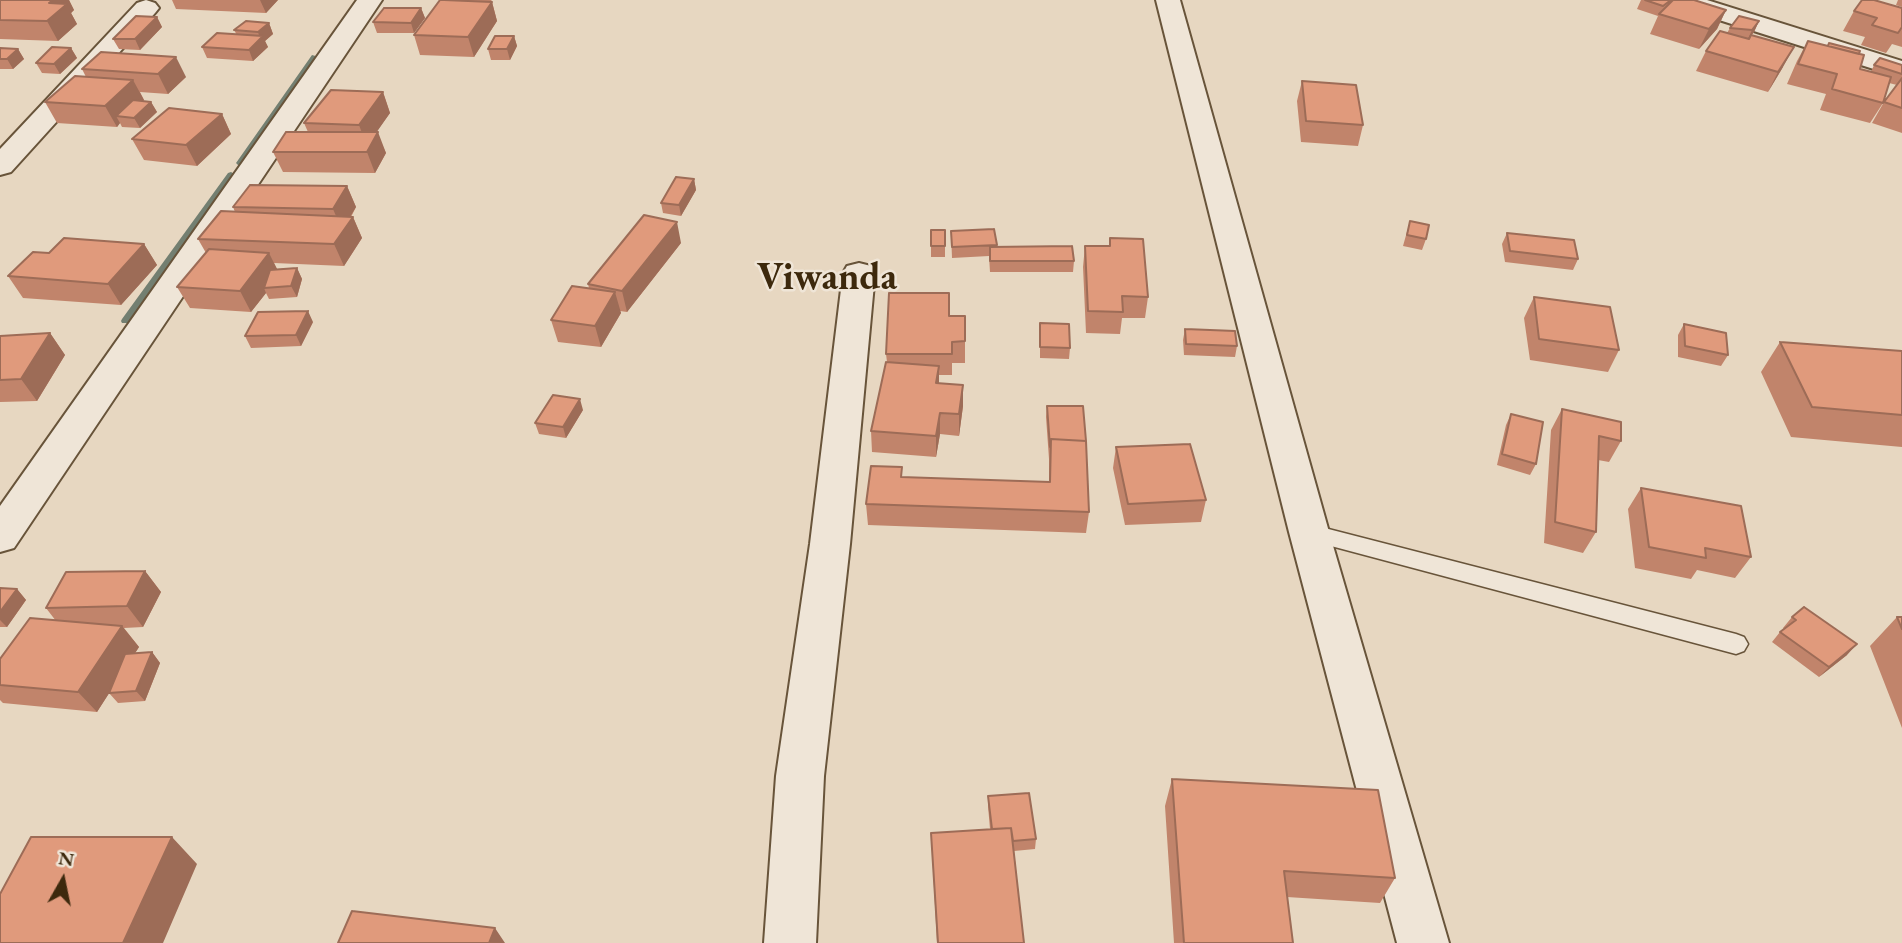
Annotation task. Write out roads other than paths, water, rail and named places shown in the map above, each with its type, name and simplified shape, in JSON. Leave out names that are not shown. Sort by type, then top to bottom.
[{"type":"street","points":[[0,537],[370,0]]},
{"type":"street","points":[[1168,0],[1309,532],[1423,943]]},
{"type":"street","points":[[1684,1],[1902,70]]},
{"type":"street","points":[[0,166],[146,8]]},
{"type":"street","points":[[790,943],[800,776],[830,544],[859,273]]},
{"type":"lane","points":[[1309,532],[1736,644]]},
{"type":"waterway","points":[[241,163],[315,57]]},
{"type":"waterway","points":[[126,321],[231,175]]},
{"type":"district","name":"Viwanda","points":[[827,279]]}]
